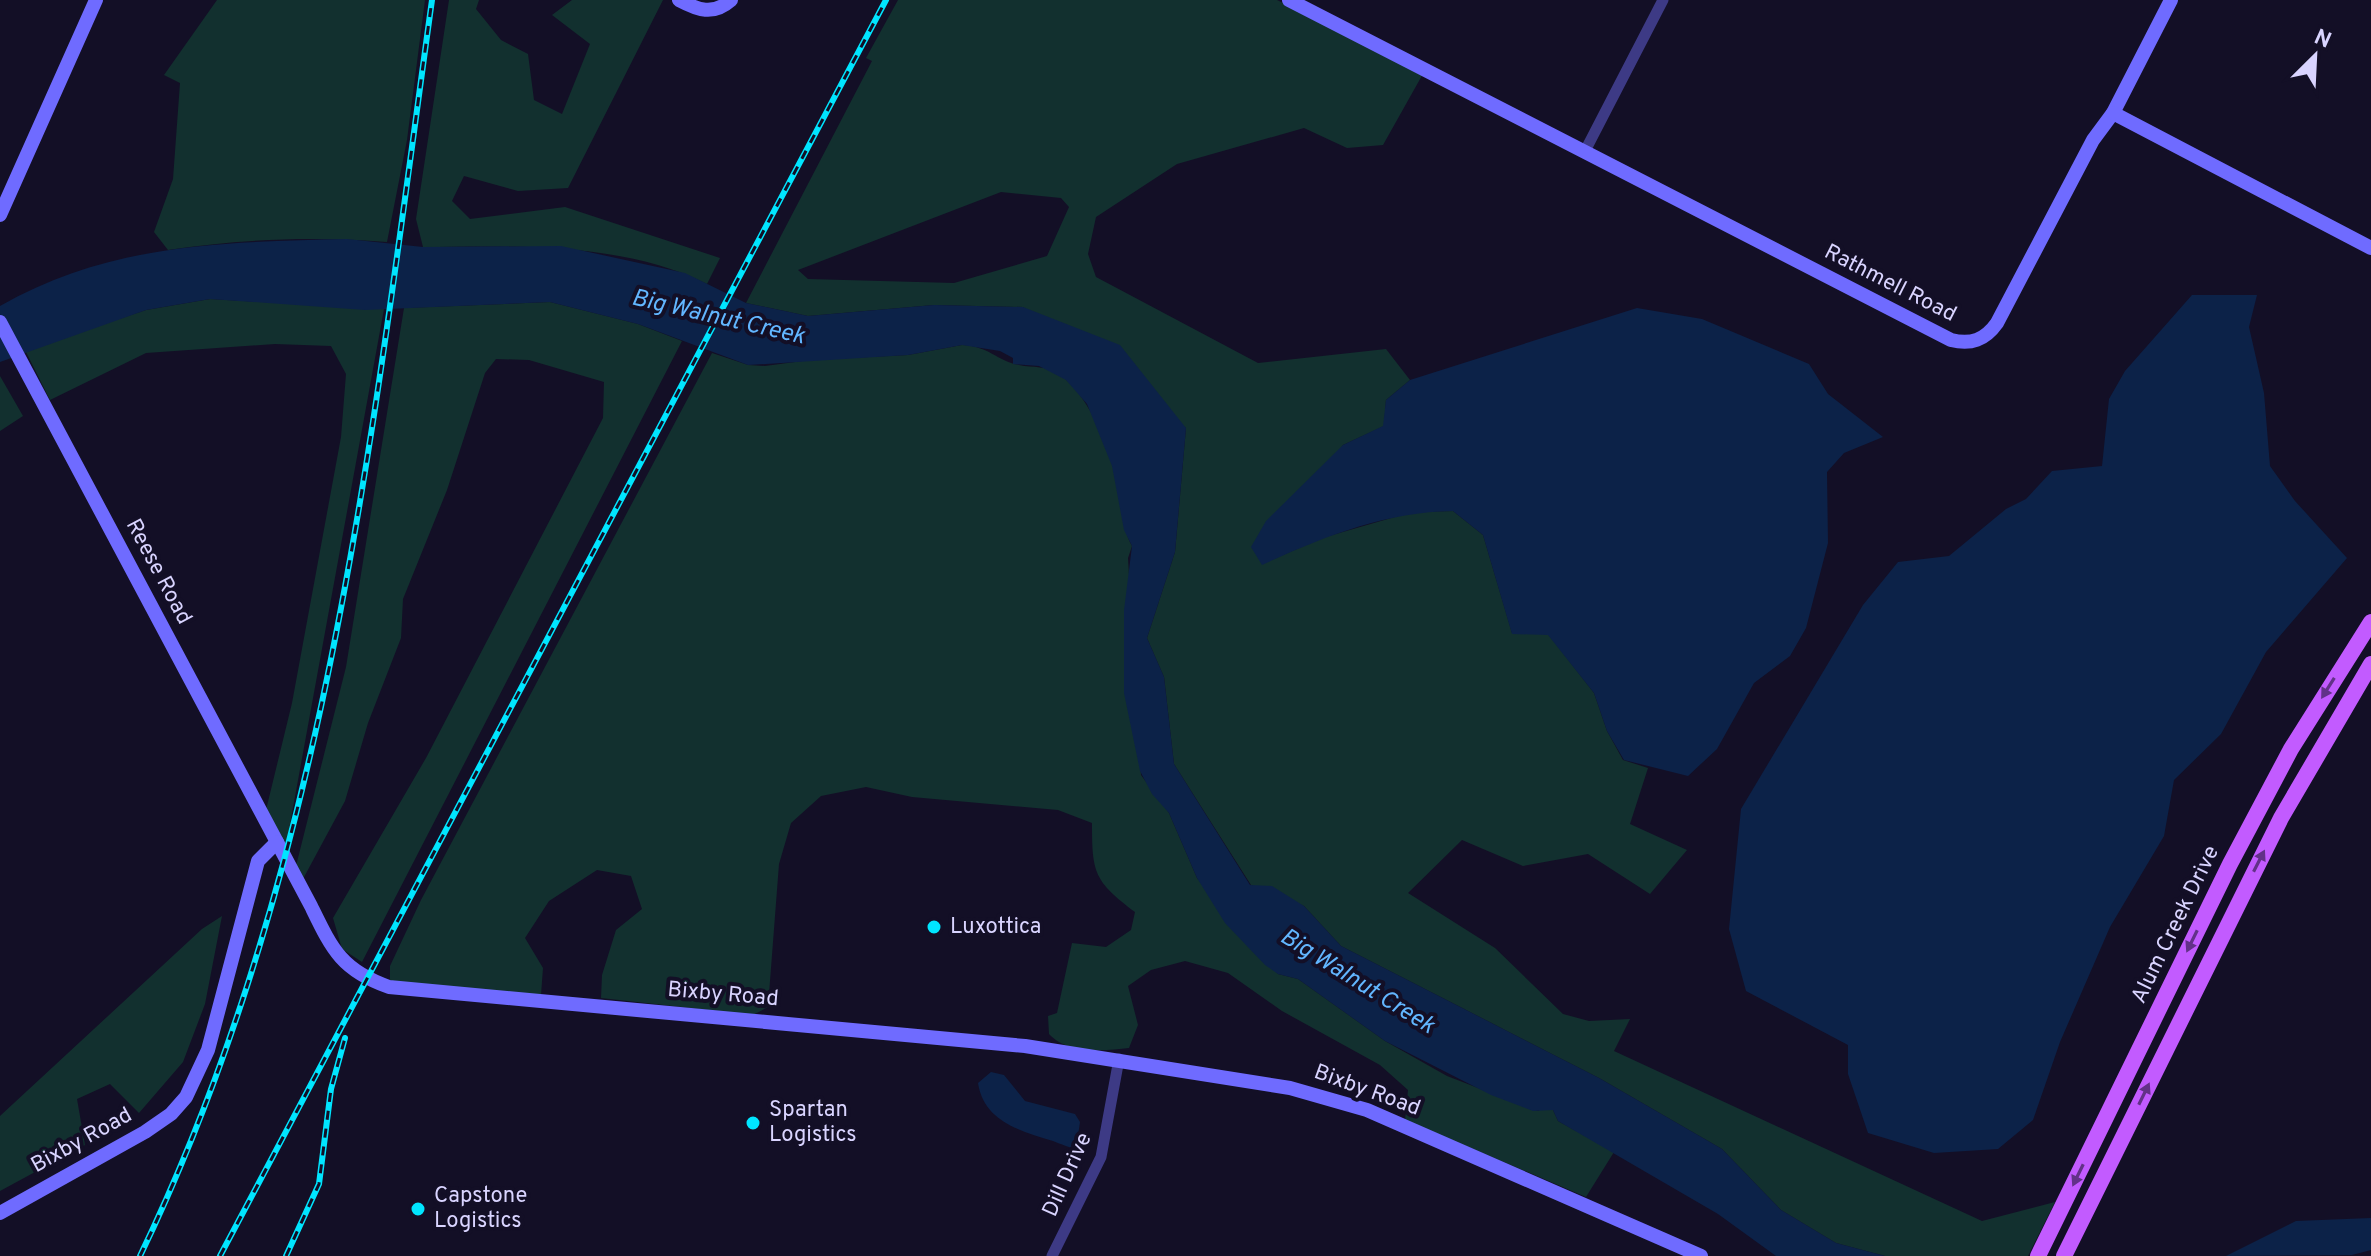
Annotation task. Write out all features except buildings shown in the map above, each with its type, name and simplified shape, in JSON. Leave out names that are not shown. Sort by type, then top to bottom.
[{"type":"main road","name":"Alum Creek Drive","points":[[2038,1256],[2230,864],[2291,749],[2371,622]]},
{"type":"main road","name":"Alum Creek Drive","points":[[2064,1256],[2281,818],[2371,664]]},
{"type":"street","points":[[0,215],[96,0]]},
{"type":"street","points":[[679,0],[706,11],[719,9],[731,0]]},
{"type":"street","name":"Rathmell Road","points":[[1289,0],[1951,340],[1969,343],[1986,337],[1997,323],[2093,140],[2113,113]]},
{"type":"street","points":[[1585,151],[1663,0]]},
{"type":"street","points":[[2171,0],[2113,113],[2371,248]]},
{"type":"street","name":"Reese Road","points":[[0,322],[277,842]]},
{"type":"street","name":"Bixby Road","points":[[0,1213],[145,1132],[171,1114],[186,1097],[208,1050],[253,875],[261,856],[277,842],[334,954],[348,967],[389,987],[1010,1045],[1119,1059],[1338,1099],[1701,1256]]},
{"type":"street","name":"Dill Drive","points":[[1052,1256],[1101,1157],[1119,1059]]},
{"type":"green space","points":[[217,0],[425,0],[407,140],[387,242],[277,240],[168,250],[154,232],[173,179],[180,83],[164,75]]},
{"type":"green space","points":[[449,0],[479,0],[476,9],[501,40],[528,54],[534,100],[562,114],[590,44],[552,15],[572,0],[663,0],[568,188],[518,191],[464,176],[452,201],[470,219],[565,207],[720,258],[707,284],[640,260],[568,249],[423,247],[416,219]]},
{"type":"green space","points":[[898,0],[1277,0],[1424,72],[1383,145],[1347,148],[1304,128],[1177,164],[1096,217],[1088,254],[1096,277],[1258,363],[1386,349],[1410,380],[1386,400],[1384,426],[1343,445],[1262,564],[1322,538],[1412,512],[1453,511],[1483,535],[1512,633],[1548,634],[1594,693],[1607,731],[1623,760],[1648,768],[1630,824],[1687,850],[1650,894],[1588,854],[1523,866],[1462,840],[1408,893],[1495,948],[1563,1014],[1589,1021],[1630,1019],[1614,1051],[1982,1221],[2055,1202],[2028,1256],[1885,1256],[1836,1243],[1781,1210],[1722,1149],[1599,1078],[1341,946],[1304,906],[1251,885],[1174,764],[1164,677],[1147,638],[1175,552],[1186,428],[1023,307],[934,305],[808,316],[746,303],[872,61],[866,58]],"holes":[[[1001,192],[1061,198],[1069,207],[1047,256],[954,283],[808,279],[798,270]]]},
{"type":"green space","points":[[210,299],[384,309],[286,846],[266,810],[292,703],[341,437],[346,374],[331,346],[275,344],[146,353],[50,400],[25,350],[146,310]]},
{"type":"green space","points":[[550,302],[638,324],[682,341],[362,962],[342,949],[333,918],[426,758],[603,418],[604,382],[529,360],[496,359],[485,373],[447,490],[403,599],[401,638],[368,723],[345,801],[303,879],[296,866],[346,667],[404,308]]},
{"type":"green space","points":[[962,345],[979,348],[1011,363],[1045,368],[1060,375],[1082,398],[1099,428],[1116,478],[1132,546],[1128,558],[1141,775],[1169,813],[1197,878],[1278,974],[1298,979],[1385,1041],[1447,1076],[1538,1111],[1543,1108],[1553,1110],[1558,1121],[1614,1152],[1586,1197],[1405,1120],[1408,1090],[1380,1065],[1282,1011],[1228,973],[1185,961],[1151,970],[1128,986],[1138,1025],[1129,1048],[1086,1050],[1057,1040],[1049,1034],[1048,1016],[1057,1013],[1072,943],[1106,947],[1131,930],[1135,912],[1111,892],[1098,875],[1093,854],[1092,823],[1058,810],[912,797],[866,787],[821,796],[791,823],[779,864],[768,1007],[753,1015],[601,998],[602,975],[616,930],[642,909],[631,876],[597,870],[549,901],[525,938],[543,968],[541,995],[390,981],[390,966],[421,900],[712,353],[748,365],[765,366],[810,360],[908,355]]},
{"type":"green space","points":[[0,376],[23,416],[0,431]]},
{"type":"green space","points":[[222,916],[205,1004],[183,1062],[139,1113],[110,1084],[77,1099],[85,1145],[0,1191],[0,1116],[202,929]]},
{"type":"water","name":"Big Walnut Creek","points":[[347,239],[423,247],[561,246],[685,273],[746,303],[808,316],[934,305],[1023,307],[1120,345],[1186,428],[1175,552],[1147,638],[1164,677],[1174,764],[1250,885],[1272,886],[1304,906],[1341,946],[1599,1078],[1722,1149],[1781,1210],[1836,1243],[1885,1256],[1776,1256],[1718,1214],[1558,1121],[1553,1110],[1533,1111],[1491,1095],[1385,1041],[1298,979],[1278,974],[1265,965],[1225,923],[1197,878],[1169,813],[1152,794],[1140,771],[1124,693],[1124,610],[1132,546],[1124,530],[1112,466],[1087,404],[1066,380],[1039,366],[1013,364],[1013,358],[1000,351],[962,345],[908,355],[748,365],[638,324],[550,302],[365,310],[210,299],[146,310],[0,362],[0,306],[84,269],[126,258],[212,245]]},
{"type":"water","points":[[2192,295],[2257,295],[2249,327],[2264,393],[2270,466],[2295,501],[2347,558],[2266,652],[2221,734],[2174,780],[2164,836],[2110,927],[2060,1042],[2033,1120],[1998,1149],[1934,1153],[1868,1133],[1848,1074],[1848,1045],[1746,991],[1729,929],[1741,809],[1863,605],[1898,562],[1949,556],[2006,509],[2026,499],[2052,471],[2102,466],[2109,399],[2125,371]]},
{"type":"water","points":[[1637,308],[1702,319],[1809,364],[1828,394],[1883,437],[1844,453],[1827,472],[1828,543],[1806,628],[1790,656],[1754,683],[1717,749],[1688,776],[1624,760],[1607,731],[1594,693],[1548,635],[1512,634],[1483,535],[1453,511],[1379,521],[1308,545],[1262,565],[1251,547],[1266,521],[1343,445],[1383,426],[1386,400],[1410,380]]},
{"type":"water","points":[[991,1072],[1004,1075],[1025,1101],[1075,1114],[1080,1122],[1076,1149],[1017,1129],[996,1116],[982,1096],[978,1083]]},
{"type":"water","points":[[2371,1218],[2371,1250],[2352,1255],[2226,1256],[2296,1221]]},
{"type":"railway","points":[[140,1256],[204,1107],[257,954],[300,798],[335,640],[364,481],[432,0]]},
{"type":"railway","points":[[220,1256],[886,0]]},
{"type":"railway","points":[[286,1256],[319,1184],[331,1089],[345,1038]]},
{"type":"place","name":"Luxottica","points":[[934,927]]},
{"type":"place","name":"Spartan Logistics","points":[[753,1123]]},
{"type":"place","name":"Capstone Logistics","points":[[418,1209]]}]
